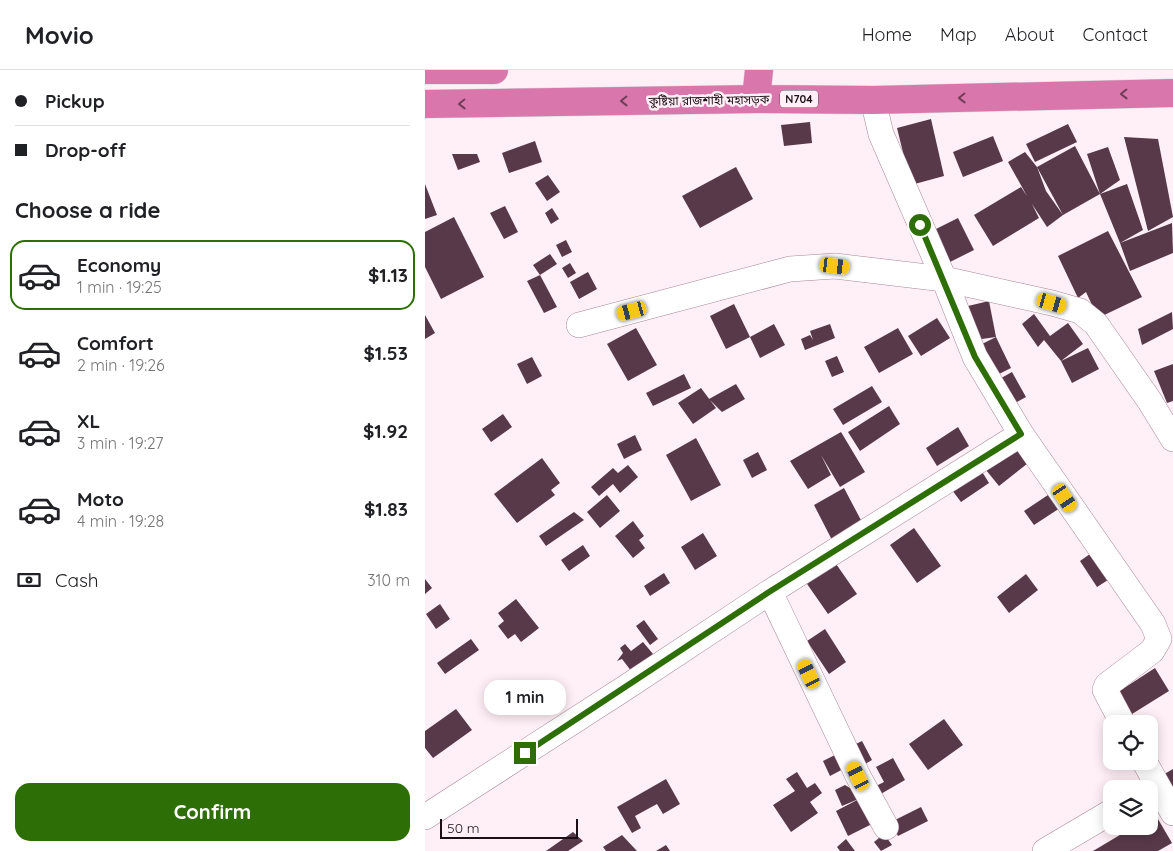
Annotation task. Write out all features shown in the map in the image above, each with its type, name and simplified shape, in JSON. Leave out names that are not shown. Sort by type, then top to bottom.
[{"type":"highway","points":[[425,70],[494,70]]},
{"type":"highway","points":[[756,99],[759,70]]},
{"type":"highway","name":"কুষ্টিয়া রাজশাহী মহাসড়ক","points":[[425,104],[756,99],[873,100],[1173,93]]},
{"type":"street","points":[[873,100],[881,134],[944,279],[975,357],[1021,434],[1153,624],[1159,639],[1153,651],[1107,684],[1105,690],[1118,715]]},
{"type":"street","points":[[579,325],[790,269],[835,266],[944,279],[1080,311],[1096,324],[1173,439]]},
{"type":"street","points":[[425,818],[769,592],[1021,434]]},
{"type":"street","points":[[769,592],[858,776],[886,827]]},
{"type":"street","points":[[1158,794],[1173,813]]},
{"type":"street","points":[[1045,851],[1103,817]]},
{"type":"building","points":[[931,119],[944,176],[911,185],[897,128]]},
{"type":"building","points":[[810,122],[812,143],[784,146],[781,125]]},
{"type":"building","points":[[1068,124],[1077,142],[1035,162],[1026,144]]},
{"type":"building","points":[[993,136],[1003,161],[963,177],[953,152]]},
{"type":"building","points":[[1124,137],[1158,139],[1173,217],[1148,231]]},
{"type":"building","points":[[535,141],[542,162],[509,173],[502,153]]},
{"type":"building","points":[[1075,146],[1100,194],[1063,215],[1037,167]]},
{"type":"building","points":[[1108,147],[1120,180],[1100,194],[1087,154]]},
{"type":"building","points":[[1025,152],[1037,167],[1046,191],[1063,215],[1047,227],[1032,204],[1039,218],[993,246],[974,215],[1021,187],[1027,196],[1008,162]]},
{"type":"building","points":[[452,154],[477,154],[480,162],[458,170]]},
{"type":"building","points":[[736,167],[753,199],[700,228],[682,196]]},
{"type":"building","points":[[548,175],[560,192],[547,201],[535,183]]},
{"type":"building","points":[[425,184],[437,215],[425,219]]},
{"type":"building","points":[[1127,184],[1143,230],[1120,243],[1100,194]]},
{"type":"building","points":[[505,206],[518,232],[504,239],[490,213]]},
{"type":"building","points":[[552,208],[559,219],[551,224],[545,213]]},
{"type":"building","points":[[454,217],[484,277],[441,299],[425,267],[425,232]]},
{"type":"building","points":[[958,218],[974,250],[944,265],[928,233]]},
{"type":"building","points":[[1172,223],[1173,253],[1130,271],[1120,243]]},
{"type":"building","points":[[1108,231],[1142,297],[1098,318],[1086,292],[1078,298],[1058,256]]},
{"type":"building","points":[[566,240],[572,252],[562,257],[556,245]]},
{"type":"building","points":[[550,254],[557,264],[540,275],[533,265]]},
{"type":"building","points":[[570,263],[576,273],[568,278],[562,268]]},
{"type":"building","points":[[588,272],[597,289],[579,299],[570,282]]},
{"type":"building","points":[[540,275],[557,307],[544,313],[527,281]]},
{"type":"building","points":[[989,301],[996,337],[975,340],[968,306]]},
{"type":"building","points":[[734,304],[750,337],[726,349],[710,316]]},
{"type":"building","points":[[1172,312],[1173,329],[1142,345],[1138,329]]},
{"type":"building","points":[[1034,314],[1050,336],[1068,323],[1083,344],[1061,361],[1044,340],[1038,347],[1022,324]]},
{"type":"building","points":[[425,315],[435,333],[425,339]]},
{"type":"building","points":[[937,318],[950,338],[921,356],[908,336]]},
{"type":"building","points":[[774,324],[785,345],[760,358],[750,337]]},
{"type":"building","points":[[830,324],[835,338],[805,350],[801,339],[810,335],[813,340],[810,331]]},
{"type":"building","points":[[636,328],[657,365],[628,381],[607,344]]},
{"type":"building","points":[[898,328],[913,354],[879,373],[864,347]]},
{"type":"building","points":[[996,337],[1011,368],[989,379],[974,348]]},
{"type":"building","points":[[1088,348],[1099,369],[1072,383],[1061,361]]},
{"type":"building","points":[[837,356],[844,372],[832,377],[825,361]]},
{"type":"building","points":[[532,357],[542,376],[527,384],[517,364]]},
{"type":"building","points":[[1173,364],[1173,401],[1167,403],[1154,371]]},
{"type":"building","points":[[1012,372],[1026,397],[1008,407],[994,382]]},
{"type":"building","points":[[684,374],[691,388],[653,406],[646,393]]},
{"type":"building","points":[[736,384],[745,399],[722,412],[709,399]]},
{"type":"building","points":[[872,386],[882,402],[843,425],[833,409]]},
{"type":"building","points":[[701,388],[716,408],[693,424],[678,403]]},
{"type":"building","points":[[889,406],[900,424],[860,451],[848,432]]},
{"type":"building","points":[[503,414],[512,427],[491,442],[482,429]]},
{"type":"building","points":[[958,427],[969,446],[937,466],[926,448]]},
{"type":"building","points":[[841,432],[865,472],[840,487],[821,455],[831,475],[808,489],[790,461]]},
{"type":"building","points":[[635,435],[642,450],[624,459],[617,444]]},
{"type":"building","points":[[696,438],[721,485],[691,501],[666,455]]},
{"type":"building","points":[[1019,444],[1032,460],[999,486],[986,470]]},
{"type":"building","points":[[758,452],[767,470],[752,478],[743,460]]},
{"type":"building","points":[[542,458],[560,483],[551,490],[555,495],[517,523],[494,494]]},
{"type":"building","points":[[628,465],[638,477],[620,493],[613,484],[599,496],[591,487],[613,468],[618,473]]},
{"type":"building","points":[[981,470],[989,483],[961,502],[952,490]]},
{"type":"building","points":[[844,488],[863,524],[832,540],[814,505]]},
{"type":"building","points":[[1051,493],[1060,508],[1034,525],[1024,511]]},
{"type":"building","points":[[607,495],[620,511],[600,528],[587,512]]},
{"type":"building","points":[[574,512],[584,520],[546,546],[539,536]]},
{"type":"building","points":[[633,521],[644,536],[639,540],[645,548],[633,558],[615,536]]},
{"type":"building","points":[[914,528],[941,566],[917,583],[890,545]]},
{"type":"building","points":[[703,533],[717,556],[695,570],[681,547]]},
{"type":"building","points":[[583,545],[590,556],[569,571],[561,560]]},
{"type":"building","points":[[1090,554],[1108,580],[1097,587],[1080,561]]},
{"type":"building","points":[[834,561],[857,594],[828,614],[805,581]]},
{"type":"building","points":[[664,573],[670,583],[650,596],[644,586]]},
{"type":"building","points":[[1026,574],[1038,590],[1009,613],[997,597]]},
{"type":"building","points":[[425,579],[432,588],[425,594]]},
{"type":"building","points":[[516,599],[539,628],[521,642],[515,634],[508,639],[498,626],[504,621],[498,613]]},
{"type":"building","points":[[440,604],[450,619],[436,629],[426,614]]},
{"type":"building","points":[[644,620],[658,639],[650,645],[636,626]]},
{"type":"building","points":[[825,629],[846,662],[829,674],[807,641]]},
{"type":"building","points":[[471,639],[479,650],[445,674],[437,663]]},
{"type":"building","points":[[643,642],[653,654],[632,672],[622,659],[617,661],[623,653],[620,648],[625,644],[631,651]]},
{"type":"building","points":[[1155,668],[1169,691],[1132,714],[1118,692]]},
{"type":"building","points":[[456,709],[472,730],[433,758],[425,748],[425,731]]},
{"type":"building","points":[[944,719],[963,745],[928,770],[909,744]]},
{"type":"building","points":[[862,741],[872,760],[860,767],[850,747]]},
{"type":"building","points":[[839,753],[847,767],[830,776],[823,761]]},
{"type":"building","points":[[893,758],[905,780],[879,795],[874,787],[884,782],[876,767]]},
{"type":"building","points":[[1173,769],[1173,795],[1161,776]]},
{"type":"building","points":[[797,772],[807,788],[815,783],[822,793],[810,802],[818,813],[791,832],[773,805],[795,791],[786,779]]},
{"type":"building","points":[[666,779],[680,804],[663,814],[657,804],[635,816],[641,828],[632,833],[617,807]]},
{"type":"building","points":[[845,785],[850,788],[859,785],[876,822],[848,836],[836,811],[861,798],[842,806],[835,790]]},
{"type":"building","points":[[921,807],[928,821],[898,836],[891,822]]},
{"type":"building","points":[[1158,819],[1172,843],[1158,851],[1093,851],[1120,835],[1158,835]]},
{"type":"building","points":[[573,832],[583,841],[568,851],[546,851]]},
{"type":"building","points":[[884,834],[892,845],[881,851],[874,842]]},
{"type":"building","points":[[622,835],[637,851],[606,851],[603,847]]},
{"type":"building","points":[[846,839],[855,851],[840,851],[837,847]]},
{"type":"building","points":[[666,845],[670,851],[656,851]]},
{"type":"route","points":[[525,753],[769,592],[1021,434],[975,357],[920,225]]}]
